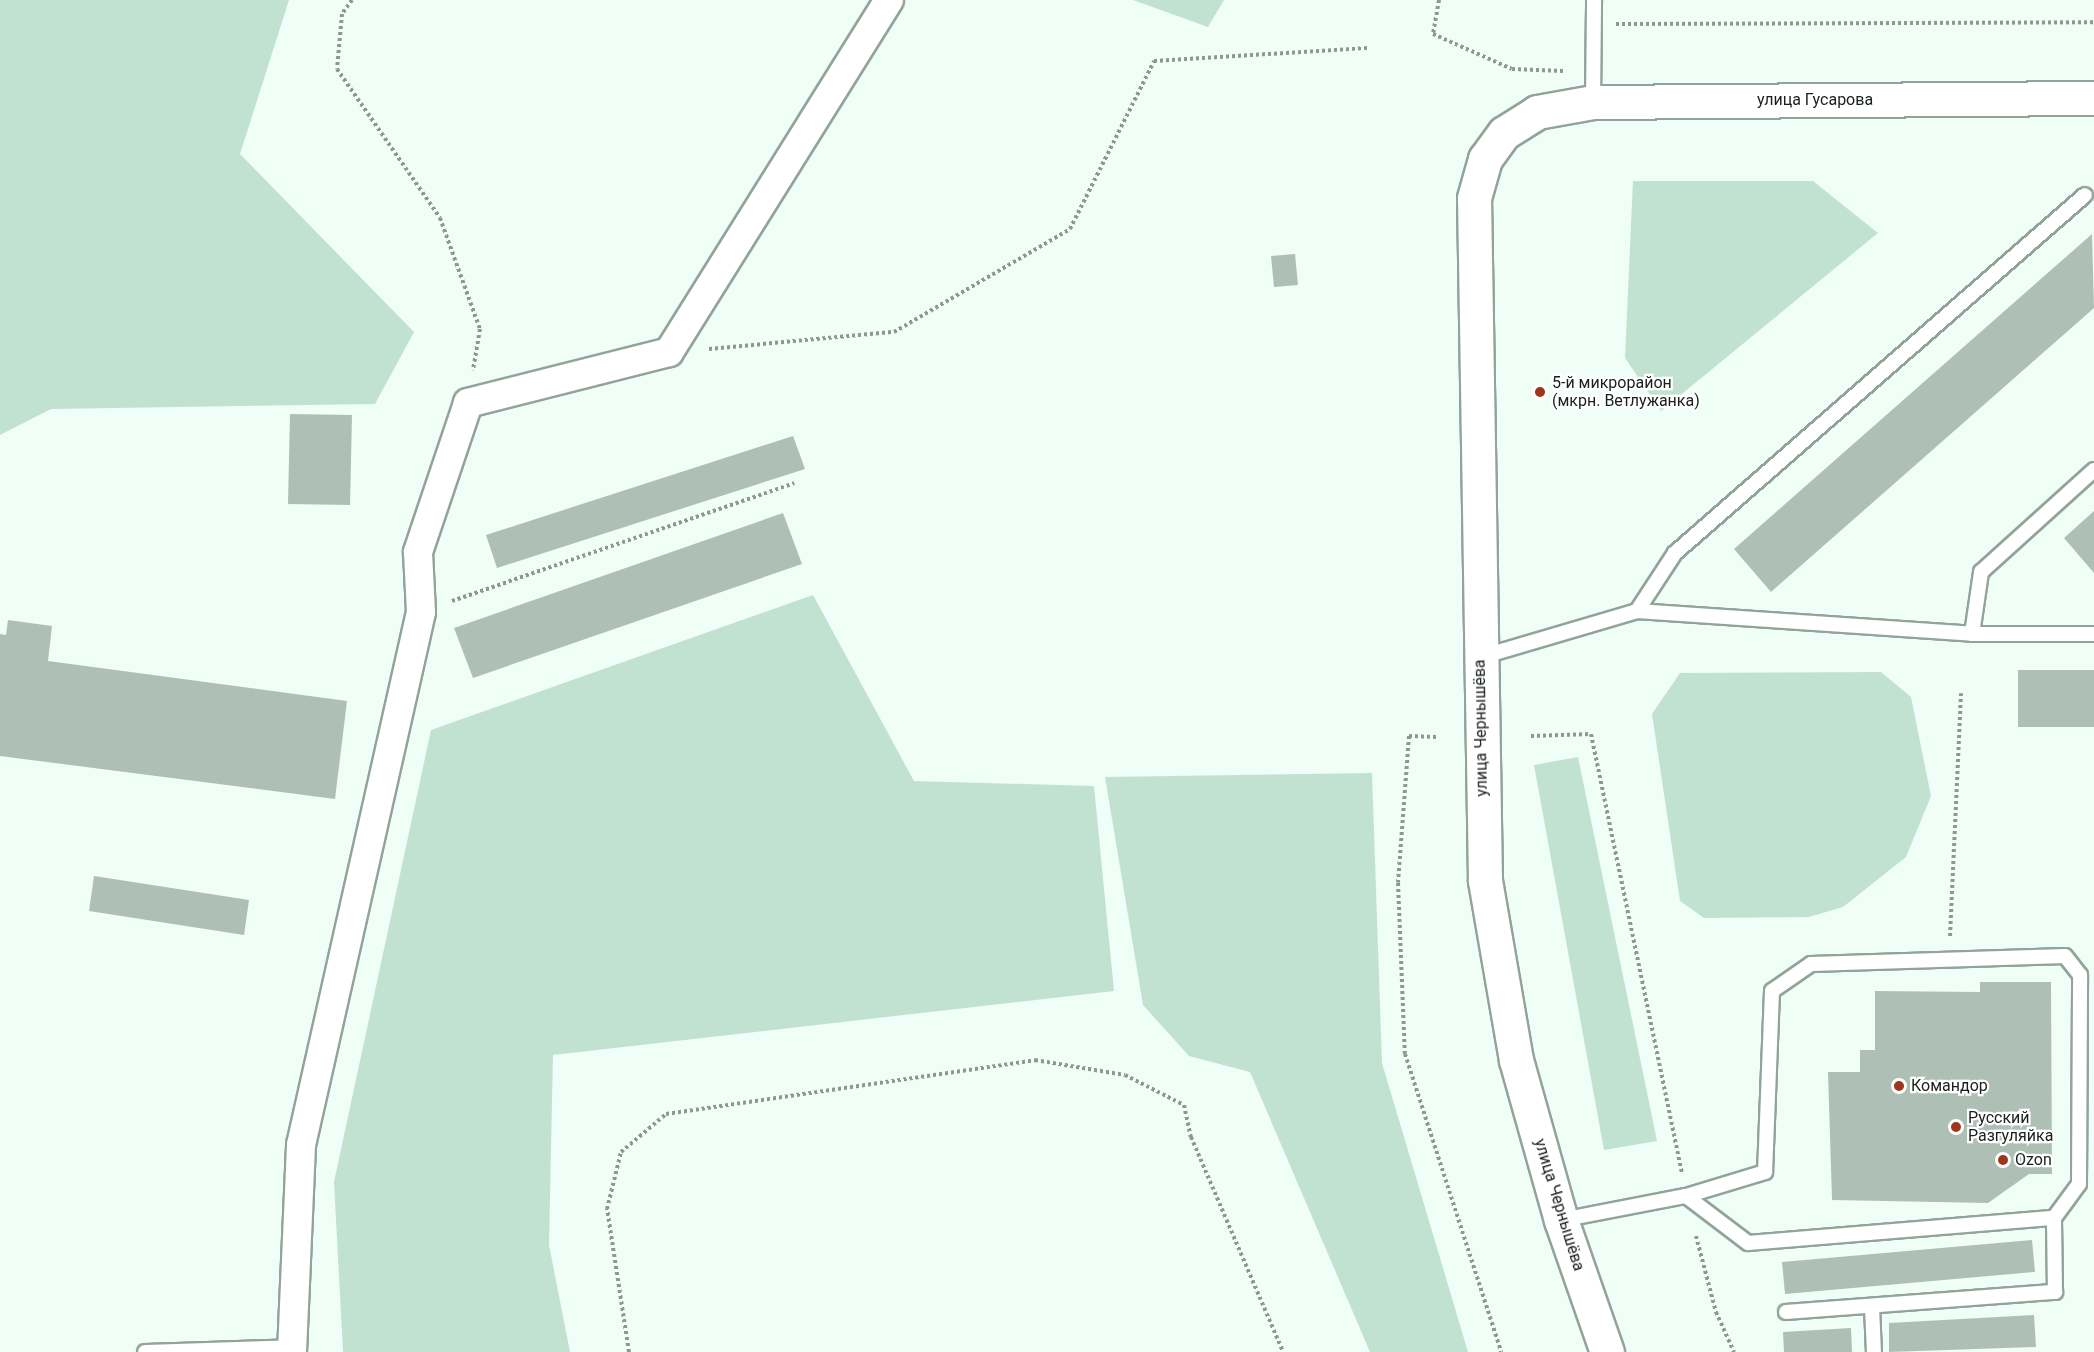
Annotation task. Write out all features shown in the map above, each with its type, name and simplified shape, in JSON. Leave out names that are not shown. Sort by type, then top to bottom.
[{"type":"street","points":[[292,1349],[301,1145],[421,612],[418,552],[468,404],[669,352],[889,0]]},
{"type":"street","name":"улица Гусарова","points":[[1537,112],[1593,87],[2094,98]]},
{"type":"street","name":"улица Чернышёва","points":[[1537,112],[1504,133],[1485,159],[1474,198],[1479,658],[1485,881],[1516,1060],[1561,1220],[1607,1352]]},
{"type":"lane","points":[[1593,87],[1594,0]]},
{"type":"lane","points":[[1637,611],[1675,553],[2085,195]]},
{"type":"lane","points":[[1972,634],[1981,572],[2094,470]]},
{"type":"lane","points":[[1479,658],[1637,611],[1972,634],[2094,634]]},
{"type":"lane","points":[[1561,1220],[1686,1196],[1765,1172],[1773,991],[1811,964],[2065,956],[2080,975],[2087,1042],[2079,1184],[2054,1218],[2055,1292],[1786,1312]]},
{"type":"lane","points":[[2079,1184],[2094,1186]]},
{"type":"lane","points":[[1686,1196],[1748,1243],[2054,1218]]},
{"type":"lane","points":[[1872,1307],[1874,1352]]},
{"type":"lane","points":[[145,1352],[292,1349]]},
{"type":"path","points":[[352,0],[342,14],[337,69],[440,218],[480,329],[468,404]]},
{"type":"path","points":[[1439,0],[1432,34],[1512,69],[1593,87]]},
{"type":"path","points":[[1594,24],[2094,22]]},
{"type":"path","points":[[669,352],[894,332],[1070,229],[1154,61],[1369,48]]},
{"type":"path","points":[[421,612],[794,483]]},
{"type":"path","points":[[1949,932],[1961,693]]},
{"type":"path","points":[[1530,736],[1591,734],[1686,1196],[1716,1312],[1734,1352]]},
{"type":"path","points":[[1436,737],[1409,736],[1398,883],[1405,1054],[1501,1352]]},
{"type":"path","points":[[629,1352],[607,1209],[621,1152],[666,1114],[1035,1060],[1125,1075],[1184,1105],[1191,1137],[1283,1352]]},
{"type":"green space","points":[[0,0],[289,0],[240,154],[414,332],[375,404],[51,409],[0,435]]},
{"type":"green space","points":[[1133,0],[1224,0],[1208,27]]},
{"type":"green space","points":[[1633,181],[1813,181],[1878,233],[1661,411],[1625,358]]},
{"type":"green space","points":[[813,595],[914,781],[1094,786],[1114,991],[553,1055],[549,1245],[570,1352],[343,1352],[334,1182],[431,730]]},
{"type":"green space","points":[[1881,672],[1911,697],[1931,796],[1906,857],[1843,907],[1809,917],[1704,918],[1680,901],[1652,714],[1680,673]]},
{"type":"green space","points":[[1578,757],[1657,1141],[1604,1150],[1534,765]]},
{"type":"green space","points":[[1372,773],[1382,1063],[1468,1352],[1370,1352],[1250,1072],[1189,1056],[1143,1005],[1105,777]]},
{"type":"building","points":[[2092,234],[2094,308],[1771,592],[1734,549]]},
{"type":"building","points":[[1295,254],[1298,285],[1274,287],[1271,256]]},
{"type":"building","points":[[290,414],[352,415],[350,505],[288,504]]},
{"type":"building","points":[[793,436],[805,469],[497,568],[486,535]]},
{"type":"building","points":[[2094,511],[2094,573],[2064,538]]},
{"type":"building","points":[[783,513],[802,564],[473,678],[454,628]]},
{"type":"building","points":[[8,620],[52,626],[48,661],[347,701],[335,799],[0,756],[0,634],[6,635]]},
{"type":"building","points":[[2018,670],[2094,670],[2094,727],[2018,727]]},
{"type":"building","points":[[94,876],[249,900],[244,935],[89,911]]},
{"type":"building","points":[[1980,982],[2051,982],[2052,1174],[2029,1174],[1988,1203],[1832,1200],[1828,1072],[1860,1072],[1860,1050],[1875,1050],[1875,991],[1980,992]]},
{"type":"building","points":[[2032,1240],[2035,1272],[1785,1294],[1782,1262]]},
{"type":"building","points":[[2034,1315],[2036,1347],[1889,1352],[1889,1323]]},
{"type":"building","points":[[1851,1328],[1852,1352],[1784,1352],[1783,1332]]},
{"type":"place","name":"5-й микрорайон (мкрн. Ветлужанка)","points":[[1540,392]]},
{"type":"place","name":"Командор","points":[[1899,1086]]},
{"type":"place","name":"Русский Разгуляйка","points":[[1956,1127]]},
{"type":"place","name":"Ozon","points":[[2003,1160]]}]
